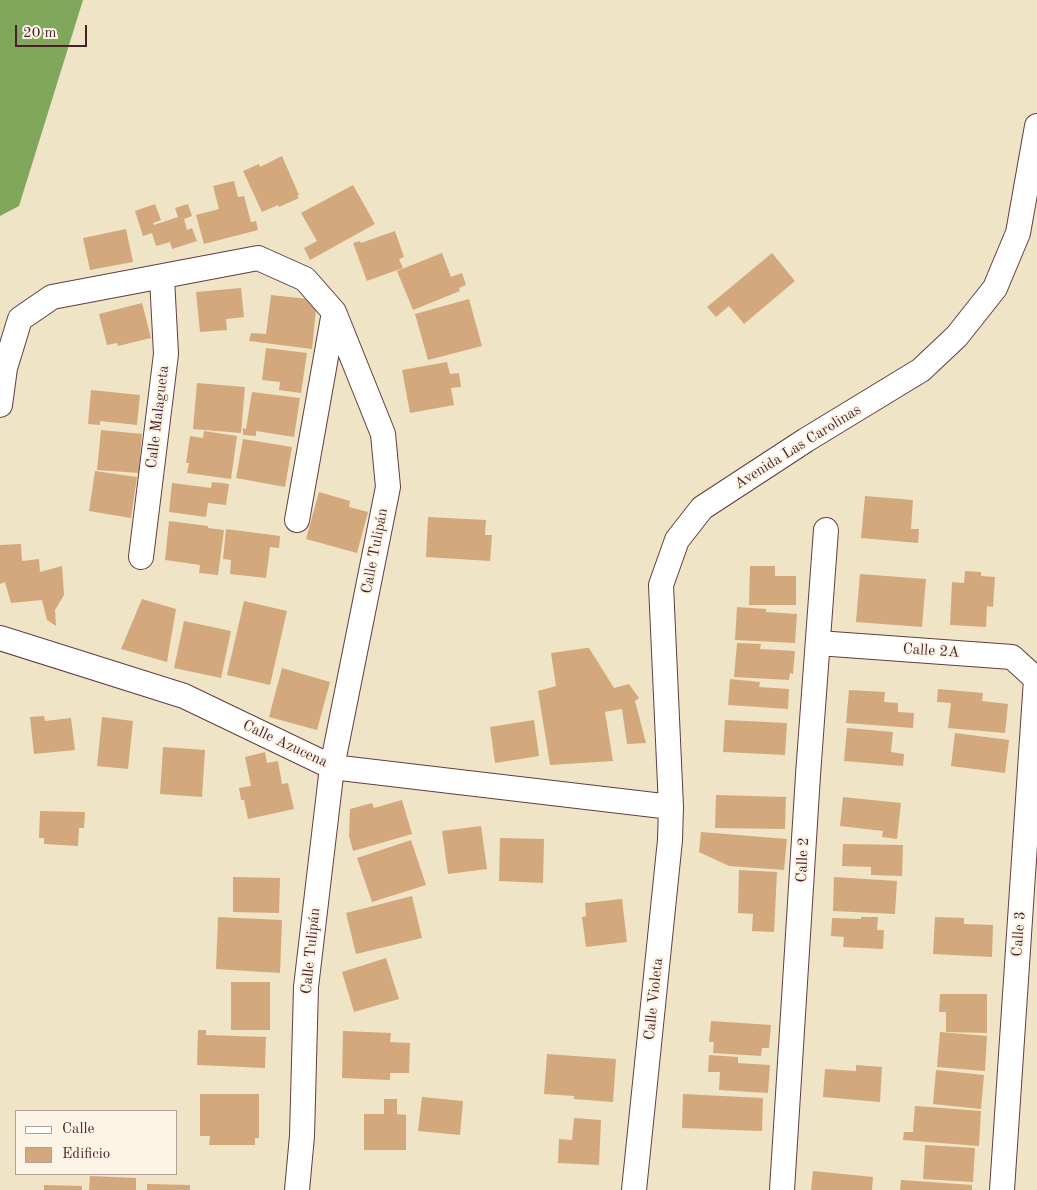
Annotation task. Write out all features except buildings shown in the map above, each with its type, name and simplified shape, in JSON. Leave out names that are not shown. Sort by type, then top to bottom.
[{"type":"street","name":"Avenida Las Carolinas","points":[[671,807],[661,585],[677,540],[702,508],[806,440],[921,370],[957,336],[995,288],[1018,233],[1037,126]]},
{"type":"street","name":"Calle Tulipán","points":[[0,405],[5,368],[20,319],[52,297],[162,278],[258,258],[305,278],[334,312],[383,434],[388,487],[332,767],[306,987],[302,1136],[296,1190]]},
{"type":"street","name":"Calle Malagueta","points":[[141,557],[166,354],[162,278]]},
{"type":"street","points":[[297,520],[334,312]]},
{"type":"street","name":"Calle 2","points":[[782,1190],[808,775],[826,530]]},
{"type":"street","name":"Calle Azucena","points":[[0,638],[184,696],[332,767],[671,807]]},
{"type":"street","name":"Calle 2A","points":[[818,643],[1012,657],[1036,679]]},
{"type":"street","name":"Calle 3","points":[[1002,1190],[1036,679]]},
{"type":"street","name":"Calle Violeta","points":[[634,1190],[670,840],[671,807]]},
{"type":"green space","points":[[0,0],[83,0],[19,206],[0,216]]}]
